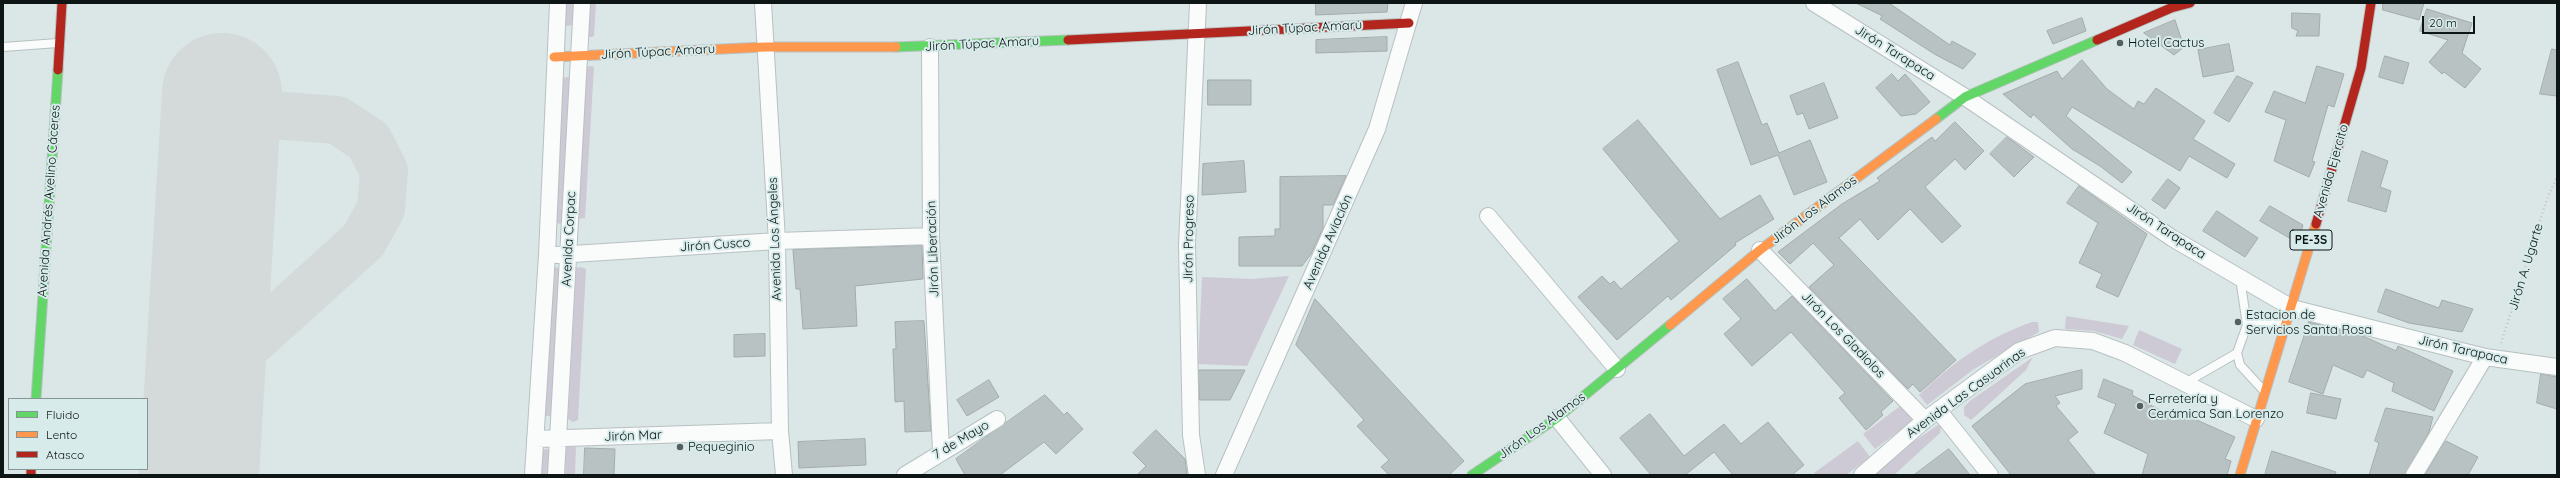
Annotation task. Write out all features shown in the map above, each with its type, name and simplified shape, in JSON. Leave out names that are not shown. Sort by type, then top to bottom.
[{"type":"main road","name":"Avenida Andrés Avelino Cáceres","points":[[36,398],[62,3]]},
{"type":"main road","name":"Jirón Los Alamos","points":[[1472,475],[1557,418],[1760,250],[1965,97],[2172,8],[2190,3]]},
{"type":"main road","name":"Avenida Ejercito","points":[[2240,475],[2256,419],[2292,308],[2361,68],[2371,3]]},
{"type":"main road","name":"Jirón Túpac Amaru","points":[[554,57],[765,47],[930,47],[1409,23]]},
{"type":"street","name":"Avenida Corpac","points":[[532,475],[547,255],[554,57],[558,3]]},
{"type":"street","name":"Avenida Corpac","points":[[556,475],[582,3]]},
{"type":"street","name":"Avenida Los Ángeles","points":[[763,3],[777,241],[780,431],[784,475]]},
{"type":"street","name":"Jirón Progreso","points":[[1197,475],[1191,435],[1187,245],[1198,3]]},
{"type":"street","name":"Avenida Aviación","points":[[1224,475],[1378,129],[1414,3]]},
{"type":"street","name":"Jirón Tarapaca","points":[[1814,3],[1965,97],[2172,238],[2292,308],[2491,358],[2557,367]]},
{"type":"street","name":"Jirón Liberación","points":[[930,47],[931,236],[941,451]]},
{"type":"street","points":[[1488,216],[1617,369]]},
{"type":"street","name":"Jirón Cusco","points":[[547,255],[777,241],[931,236]]},
{"type":"street","name":"Jirón Los Gladiolos","points":[[1760,250],[1925,420]]},
{"type":"street","name":"Avenida Las Casuarinas","points":[[1862,475],[1925,420],[2019,351],[2055,338],[2093,341],[2125,353],[2256,419]]},
{"type":"street","points":[[2414,475],[2491,358]]},
{"type":"street","points":[[1939,410],[1990,475]]},
{"type":"street","points":[[1557,418],[1603,475]]},
{"type":"street","name":"7 de Mayo","points":[[905,475],[941,451],[997,419]]},
{"type":"street","name":"Jirón Mar","points":[[534,439],[780,431]]},
{"type":"lane","points":[[3,47],[60,43]]},
{"type":"lane","points":[[2240,277],[2247,325],[2237,353],[2240,365],[2265,392]]},
{"type":"lane","points":[[2247,325],[2257,320],[2287,323]]},
{"type":"lane","points":[[2185,383],[2237,353]]},
{"type":"path","name":"Jirón A. Ugarte","points":[[2491,358],[2548,196],[2557,177]]},
{"type":"shaded area","points":[[563,3],[576,3],[575,25],[565,26]]},
{"type":"shaded area","points":[[586,3],[596,3],[594,36],[592,37],[587,37]]},
{"type":"shaded area","points":[[584,67],[594,67],[585,218],[578,219]]},
{"type":"shaded area","points":[[570,77],[563,224],[555,223],[560,79]]},
{"type":"shaded area","points":[[553,267],[560,268],[552,416],[545,416]]},
{"type":"shaded area","points":[[581,267],[586,269],[578,420],[573,422],[568,419],[576,268]]},
{"type":"shaded area","points":[[1289,276],[1247,366],[1198,364],[1202,277],[1251,279]]},
{"type":"shaded area","points":[[2066,316],[2129,326],[2122,339],[2094,331],[2065,329]]},
{"type":"shaded area","points":[[2032,322],[2038,322],[2039,332],[1974,369],[1927,405],[1919,395],[1971,352],[1985,343]]},
{"type":"shaded area","points":[[2139,330],[2182,349],[2175,364],[2133,345]]},
{"type":"shaded area","points":[[2033,357],[2026,370],[1971,420],[1964,415],[1964,407],[1970,401]]},
{"type":"shaded area","points":[[1903,404],[1915,419],[1875,449],[1863,434]]},
{"type":"shaded area","points":[[1938,425],[1941,427],[1940,433],[1894,475],[1871,475],[1893,456]]},
{"type":"shaded area","points":[[1858,441],[1870,457],[1846,475],[1816,475],[1814,473]]},
{"type":"shaded area","points":[[566,446],[576,447],[575,475],[565,475]]},
{"type":"shaded area","points":[[546,449],[550,450],[552,475],[539,475],[540,451]]},
{"type":"building","points":[[1316,3],[1388,3],[1387,12],[1316,15]]},
{"type":"building","points":[[1856,3],[1889,3],[1950,45],[1952,41],[1976,54],[1963,69],[1936,55],[1880,19],[1882,16]]},
{"type":"building","points":[[2383,3],[2424,3],[2419,20],[2383,10]]},
{"type":"building","points":[[2427,9],[2472,23],[2462,53],[2481,69],[2465,88],[2444,72],[2442,74],[2429,62],[2448,40],[2420,31]]},
{"type":"building","points":[[2292,13],[2320,14],[2319,36],[2296,36],[2298,31],[2292,28]]},
{"type":"building","points":[[2082,18],[2086,31],[2053,44],[2047,31]]},
{"type":"building","points":[[2175,20],[2184,47],[2174,55],[2144,33]]},
{"type":"building","points":[[1387,37],[1387,51],[1316,53],[1316,40]]},
{"type":"building","points":[[2229,44],[2234,71],[2203,77],[2198,50]]},
{"type":"building","points":[[2552,49],[2557,50],[2557,96],[2540,94]]},
{"type":"building","points":[[2385,56],[2409,63],[2403,84],[2379,77]]},
{"type":"building","points":[[2082,60],[2107,89],[2134,109],[2138,101],[2144,104],[2156,88],[2205,121],[2193,139],[2235,164],[2227,178],[2189,156],[2180,171],[2072,107],[2066,116],[2132,172],[2122,183],[2100,166],[2072,149],[2033,114],[2031,118],[2003,94],[2057,71],[2062,79]]},
{"type":"building","points":[[1738,62],[1762,125],[1767,123],[1779,153],[1810,140],[1827,182],[1794,195],[1778,155],[1751,165],[1717,70]]},
{"type":"building","points":[[2317,66],[2344,74],[2334,107],[2328,105],[2312,161],[2315,162],[2309,177],[2274,161],[2286,120],[2265,112],[2274,91],[2305,103]]},
{"type":"building","points":[[1892,74],[1898,81],[1905,74],[1930,102],[1916,114],[1901,116],[1876,88]]},
{"type":"building","points":[[2237,76],[2253,83],[2229,122],[2214,113]]},
{"type":"building","points":[[1208,80],[1251,80],[1251,105],[1208,105]]},
{"type":"building","points":[[1824,83],[1838,118],[1809,129],[1803,113],[1797,115],[1790,96]]},
{"type":"building","points":[[1638,120],[1720,219],[1760,195],[1774,219],[1735,243],[1736,245],[1671,300],[1668,296],[1617,340],[1578,297],[1602,276],[1610,284],[1614,281],[1621,289],[1679,241],[1603,149]]},
{"type":"building","points":[[1955,122],[1984,151],[1965,170],[1955,159],[1925,187],[1961,226],[1942,243],[1910,209],[1878,240],[1860,219],[1839,238],[1956,360],[1920,392],[1913,384],[1908,389],[1809,287],[1834,265],[1813,243],[1790,264],[1778,252],[1842,204],[1880,181],[1877,178],[1932,137],[1935,141]]},
{"type":"building","points":[[2007,137],[2034,157],[2014,177],[1990,154]]},
{"type":"building","points":[[2362,151],[2388,161],[2380,187],[2391,191],[2386,212],[2348,201]]},
{"type":"building","points":[[1244,161],[1246,192],[1202,195],[1203,164]]},
{"type":"building","points":[[1346,176],[1333,205],[1323,205],[1323,228],[1311,254],[1302,266],[1239,266],[1239,237],[1275,236],[1275,229],[1280,229],[1280,177]]},
{"type":"building","points":[[2168,179],[2180,188],[2165,209],[2152,200]]},
{"type":"building","points":[[2079,186],[2147,234],[2118,297],[2096,287],[2102,274],[2079,263],[2098,223],[2067,203]]},
{"type":"building","points":[[2270,206],[2303,225],[2298,243],[2260,221]]},
{"type":"building","points":[[2217,211],[2258,238],[2245,257],[2203,231]]},
{"type":"building","points":[[922,246],[923,279],[855,286],[857,326],[803,329],[800,289],[796,289],[793,250]]},
{"type":"building","points":[[1747,279],[1775,311],[1792,296],[1893,401],[1881,412],[1883,415],[1866,430],[1839,398],[1845,393],[1791,332],[1752,366],[1724,334],[1741,319],[1723,299]]},
{"type":"building","points":[[2386,289],[2439,308],[2442,300],[2473,309],[2462,332],[2409,323],[2378,312]]},
{"type":"building","points":[[1315,299],[1464,461],[1449,475],[1389,475],[1381,467],[1389,460],[1357,426],[1364,420],[1296,345]]},
{"type":"building","points":[[924,321],[931,431],[905,432],[904,401],[895,402],[893,349],[896,349],[895,322]]},
{"type":"building","points":[[2309,322],[2363,336],[2396,351],[2398,346],[2453,371],[2434,411],[2392,391],[2394,383],[2367,370],[2363,378],[2333,365],[2323,394],[2289,382]]},
{"type":"building","points":[[765,334],[765,356],[734,357],[734,335]]},
{"type":"building","points":[[1199,370],[1245,370],[1230,400],[1200,400]]},
{"type":"building","points":[[2082,370],[2082,389],[2055,396],[2060,403],[2056,406],[2078,432],[2068,440],[2096,475],[2011,475],[1972,426],[2025,384]]},
{"type":"building","points":[[2541,374],[2557,377],[2557,409],[2537,403]]},
{"type":"building","points":[[2104,379],[2133,391],[2132,395],[2178,420],[2181,413],[2235,437],[2225,459],[2231,461],[2227,475],[2142,475],[2148,454],[2104,433],[2116,404],[2098,397]]},
{"type":"building","points":[[989,380],[999,397],[967,416],[957,400]]},
{"type":"building","points":[[2311,393],[2341,399],[2336,419],[2307,413]]},
{"type":"building","points":[[1045,395],[1064,415],[1067,412],[1083,429],[1056,454],[1044,442],[1000,475],[965,475],[956,459]]},
{"type":"building","points":[[2386,408],[2433,417],[2429,432],[2405,475],[2369,475],[2379,443],[2375,441]]},
{"type":"building","points":[[1650,414],[1684,456],[1724,424],[1741,444],[1768,422],[1804,465],[1792,475],[1733,475],[1714,452],[1685,475],[1651,475],[1620,438]]},
{"type":"building","points":[[1156,430],[1185,459],[1187,475],[1137,475],[1146,466],[1133,453]]},
{"type":"building","points":[[865,439],[866,465],[799,468],[798,442]]},
{"type":"building","points":[[2446,441],[2478,457],[2468,475],[2425,475]]},
{"type":"building","points":[[585,448],[615,449],[614,475],[584,475]]},
{"type":"building","points":[[1949,449],[1970,475],[1914,475]]},
{"type":"building","points":[[2272,451],[2336,472],[2335,475],[2265,475]]},
{"type":"taxiway","points":[[203,402],[230,361],[363,241],[381,209],[384,171],[369,141],[337,120],[221,111]]},
{"type":"runway","points":[[199,475],[222,93]]},
{"type":"traffic: fast","points":[[896,47],[1068,40]]},
{"type":"traffic: fast","points":[[1936,119],[1965,97],[2097,40]]},
{"type":"traffic: fast","points":[[36,398],[58,70]]},
{"type":"traffic: fast","points":[[1472,475],[1557,418],[1670,325]]},
{"type":"traffic: slow","points":[[554,57],[765,47],[896,47]]},
{"type":"traffic: slow","points":[[1670,325],[1760,250],[1936,119]]},
{"type":"traffic: slow","points":[[2240,475],[2316,224]]},
{"type":"traffic: jam","points":[[58,70],[62,3]]},
{"type":"traffic: jam","points":[[2097,40],[2171,8],[2190,3]]},
{"type":"traffic: jam","points":[[2316,224],[2361,68],[2371,3]]},
{"type":"traffic: jam","points":[[1068,40],[1409,23]]},
{"type":"traffic: jam","points":[[31,470],[31,475]]},
{"type":"place","name":"Hotel Cactus","points":[[2120,43]]},
{"type":"place","name":"Estacion de Servicios Santa Rosa","points":[[2238,322]]},
{"type":"place","name":"Ferretería y Cerámica San Lorenzo","points":[[2140,406]]},
{"type":"place","name":"Pequeginio","points":[[680,447]]}]
